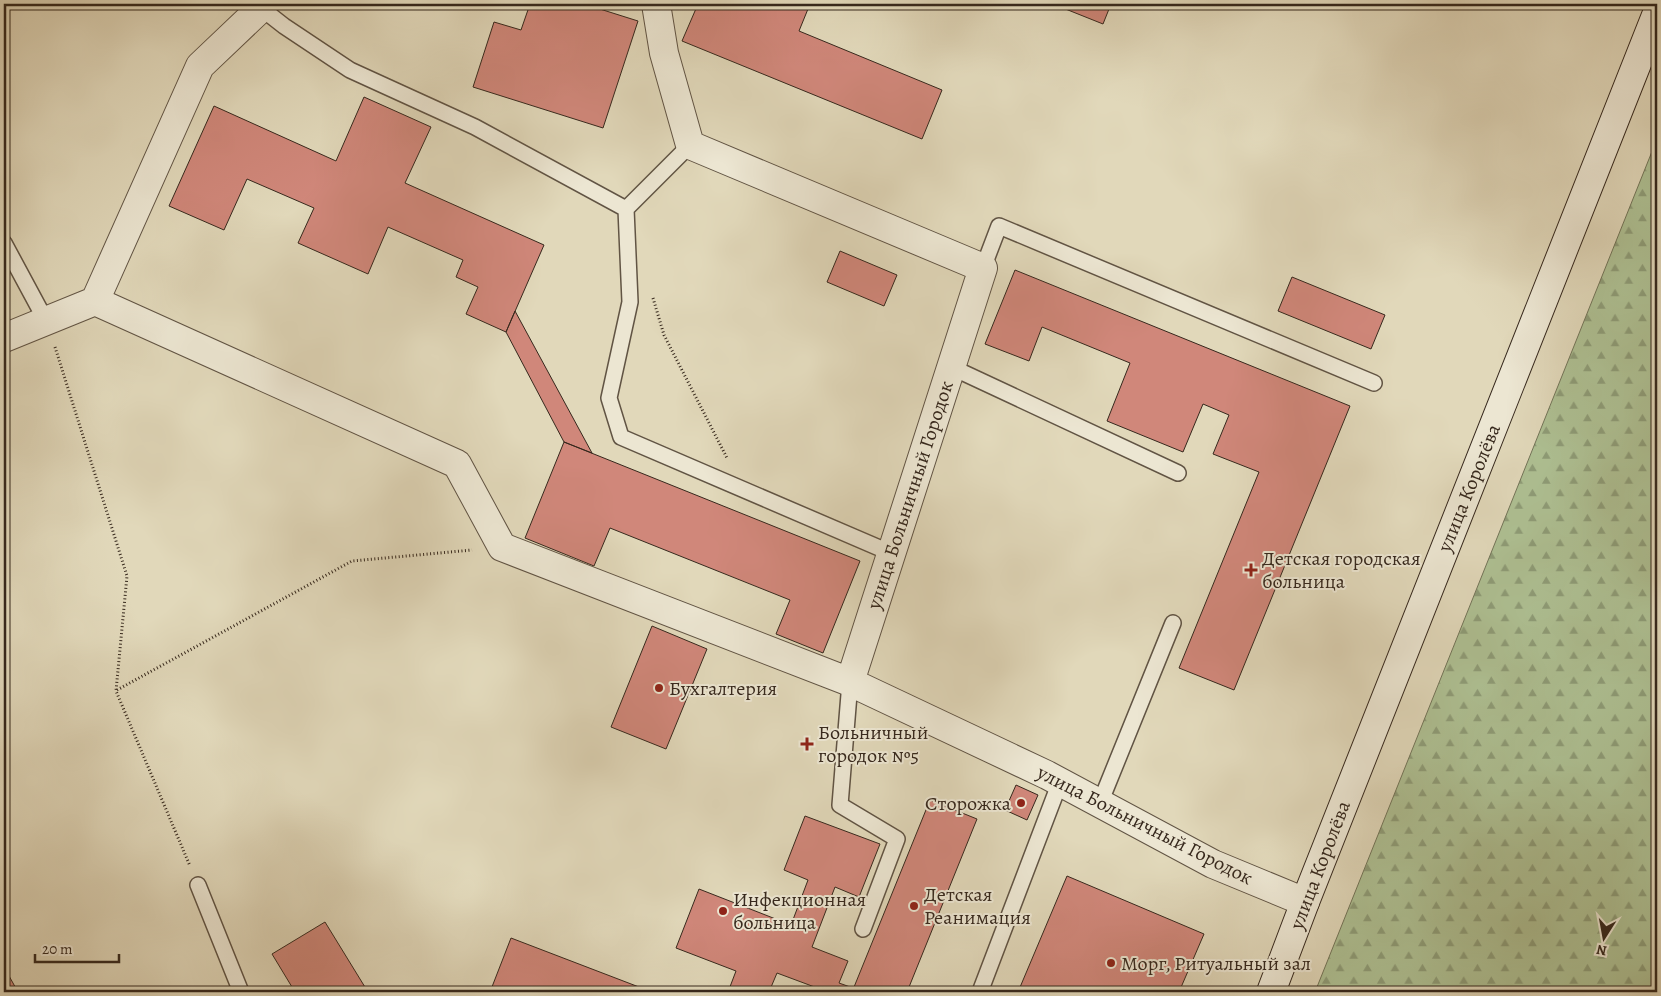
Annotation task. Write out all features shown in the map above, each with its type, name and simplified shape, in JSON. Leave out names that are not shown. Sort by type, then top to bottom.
[{"type":"street","points":[[656,4],[664,53],[690,145],[983,268]]},
{"type":"street","points":[[4,338],[95,301],[200,66],[262,6]]},
{"type":"street","name":"улица Королёва","points":[[1270,992],[1657,13]]},
{"type":"street","name":"улица Больничный Городок","points":[[983,268],[850,682],[1060,782],[1213,864],[1305,902]]},
{"type":"street","points":[[95,301],[457,464],[502,547],[850,682]]},
{"type":"lane","points":[[262,6],[284,26],[350,70],[475,127],[626,209]]},
{"type":"lane","points":[[690,145],[626,209],[630,302],[609,398],[621,437],[891,553]]},
{"type":"lane","points":[[983,268],[1000,226],[1374,383]]},
{"type":"lane","points":[[4,243],[46,321]]},
{"type":"lane","points":[[951,367],[1178,472]]},
{"type":"lane","points":[[1100,803],[1172,623]]},
{"type":"lane","points":[[850,682],[840,805],[897,839],[863,929]]},
{"type":"lane","points":[[980,992],[1060,782]]},
{"type":"lane","points":[[198,885],[241,992]]},
{"type":"path","points":[[651,290],[664,335],[742,490]]},
{"type":"path","points":[[46,321],[127,576],[116,691],[198,885]]},
{"type":"path","points":[[116,691],[352,561],[502,547]]},
{"type":"green space","points":[[1657,139],[1657,992],[1315,992]]},
{"type":"building","points":[[530,4],[584,4],[638,21],[603,128],[473,87],[494,22],[521,30]]},
{"type":"building","points":[[698,4],[748,4],[758,8],[760,4],[810,4],[799,31],[942,90],[922,139],[682,41]]},
{"type":"building","points":[[1053,4],[1111,4],[1103,24]]},
{"type":"building","points":[[364,97],[431,127],[405,183],[544,245],[506,332],[466,314],[478,287],[456,277],[463,260],[388,227],[368,274],[298,243],[314,208],[247,179],[224,230],[169,206],[214,106],[336,161]]},
{"type":"building","points":[[840,251],[897,275],[884,306],[827,282]]},
{"type":"building","name":"Детская городская больница","points":[[1015,270],[1350,406],[1234,690],[1179,668],[1259,472],[1213,454],[1229,415],[1203,404],[1183,452],[1107,421],[1130,363],[1042,327],[1029,361],[985,344]]},
{"type":"building","points":[[1292,277],[1385,315],[1371,349],[1278,311]]},
{"type":"building","points":[[515,311],[592,453],[564,442],[506,332]]},
{"type":"building","points":[[564,442],[860,561],[823,653],[776,634],[790,600],[610,528],[594,566],[525,538]]},
{"type":"building","name":"Бухгалтерия","points":[[652,626],[707,649],[666,749],[611,727]]},
{"type":"building","name":"Сторожка","points":[[1016,785],[1038,795],[1027,820],[1005,810]]},
{"type":"building","name":"Детская Реанимация","points":[[930,800],[977,819],[907,992],[852,992]]},
{"type":"building","name":"Инфекционная больница","points":[[805,816],[880,844],[859,897],[835,887],[812,947],[848,961],[839,983],[853,988],[851,992],[828,992],[777,973],[769,992],[728,992],[736,971],[676,948],[699,889],[791,925],[808,880],[784,870]]},
{"type":"building","name":"Морг, Ритуальный зал","points":[[1067,876],[1204,934],[1179,992],[1018,992]]},
{"type":"building","points":[[325,922],[368,992],[295,992],[272,954]]},
{"type":"building","points":[[511,938],[652,992],[490,992]]},
{"type":"building","points":[[4,967],[18,992],[4,992]]},
{"type":"place","name":"Детская городская больница","points":[[1251,570]]},
{"type":"place","name":"Бухгалтерия","points":[[659,688]]},
{"type":"place","name":"Больничный городок №5","points":[[807,744]]},
{"type":"place","name":"Сторожка","points":[[1021,803]]},
{"type":"place","name":"Детская Реанимация","points":[[914,906]]},
{"type":"place","name":"Инфекционная больница","points":[[723,911]]},
{"type":"place","name":"Морг, Ритуальный зал","points":[[1111,963]]}]
